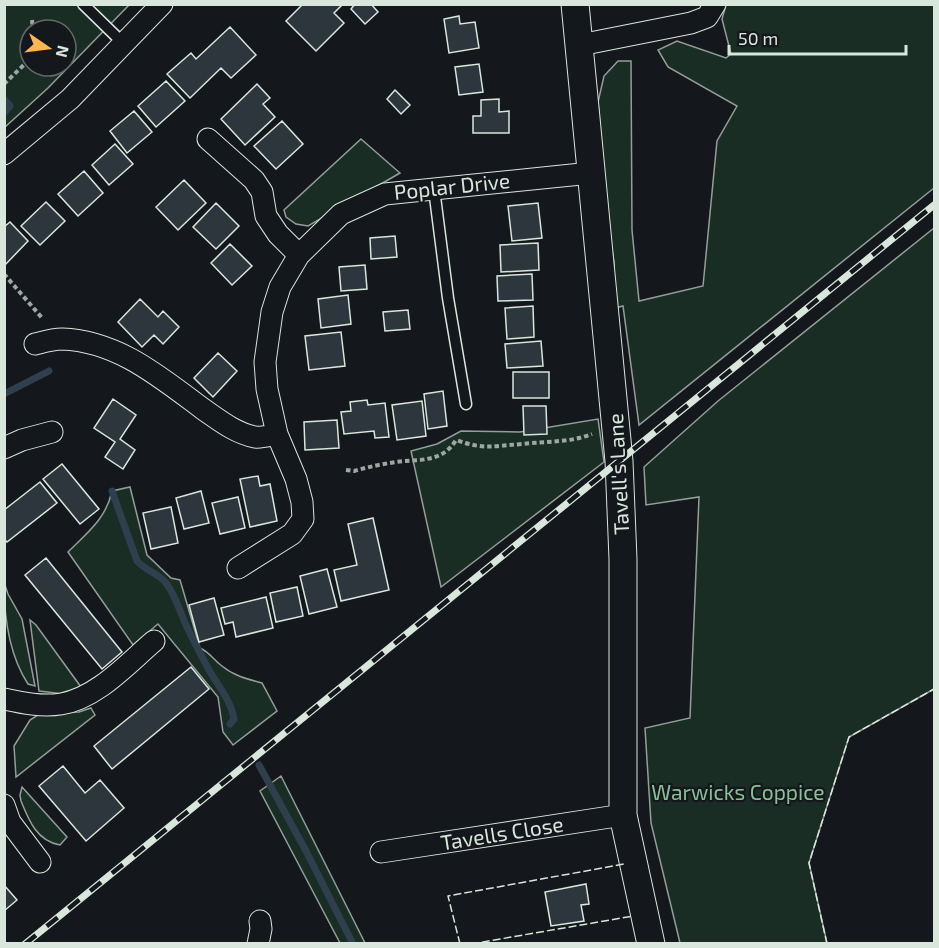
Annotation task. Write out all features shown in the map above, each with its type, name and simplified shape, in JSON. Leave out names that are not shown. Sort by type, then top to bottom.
[{"type":"street","points":[[4,154],[70,99],[162,4]]},
{"type":"street","name":"Tavell's Lane","points":[[575,4],[617,423],[623,559],[623,815],[651,944]]},
{"type":"street","points":[[580,45],[691,23],[707,16],[715,4]]},
{"type":"street","points":[[208,139],[254,180],[262,192],[266,216],[278,234],[299,255]]},
{"type":"street","name":"Poplar Drive","points":[[238,568],[292,534],[303,519],[302,502],[296,479],[277,434],[267,389],[265,362],[272,312],[280,287],[299,255],[341,214],[385,194],[591,173]]},
{"type":"street","points":[[35,344],[60,339],[85,342],[117,351],[144,366],[239,433],[258,438],[277,434]]},
{"type":"street","points":[[4,448],[22,440],[52,432]]},
{"type":"street","points":[[4,699],[59,704],[78,699],[99,687],[154,641]]},
{"type":"street","points":[[4,805],[10,822],[40,862]]},
{"type":"street","name":"Tavells Close","points":[[381,852],[623,815]]},
{"type":"street","points":[[258,944],[260,921]]},
{"type":"lane","points":[[83,4],[124,44]]},
{"type":"lane","points":[[434,189],[448,298],[466,404]]},
{"type":"path","points":[[4,84],[18,70]]},
{"type":"path","points":[[4,274],[60,339]]},
{"type":"path","points":[[346,470],[354,471],[429,459],[451,448],[456,440],[474,447],[490,448],[566,442],[617,423]]},
{"type":"green space","points":[[5,5],[129,5],[78,57],[78,18],[18,18],[18,78],[58,78],[5,127]]},
{"type":"green space","points":[[726,5],[934,5],[934,188],[639,425],[623,306],[615,308],[614,262],[609,232],[598,102],[604,76],[618,61],[631,61],[632,230],[639,301],[703,286],[717,141],[737,106],[668,67],[658,50],[677,41],[726,58],[731,54],[722,19]]},
{"type":"green space","points":[[361,139],[400,173],[308,226],[296,224],[286,217],[284,210]]},
{"type":"green space","name":"Warwicks Coppice","points":[[934,228],[934,689],[849,737],[809,863],[827,943],[680,943],[651,823],[645,728],[690,718],[699,497],[646,505],[644,467],[718,401]]},
{"type":"green space","points":[[598,419],[604,462],[441,587],[411,451],[437,444],[461,431],[520,432]]},
{"type":"green space","points":[[130,487],[147,555],[171,578],[180,580],[200,648],[231,672],[262,683],[277,711],[233,745],[223,732],[218,697],[158,624],[133,645],[68,552],[100,518],[112,491]]},
{"type":"green space","points":[[4,582],[22,619],[35,686],[28,684],[12,648],[5,608]]},
{"type":"green space","points":[[30,620],[81,687],[72,695],[39,691]]},
{"type":"green space","points":[[91,708],[95,715],[16,777],[14,746],[30,720],[41,713],[79,712]]},
{"type":"green space","points":[[281,776],[365,943],[340,943],[260,791]]},
{"type":"green space","points":[[22,787],[67,837],[60,845],[45,839],[35,829],[21,801]]},
{"type":"building","points":[[303,4],[343,4],[334,13],[344,23],[316,51],[286,21]]},
{"type":"building","points":[[355,4],[371,4],[378,12],[365,24],[351,9]]},
{"type":"building","points":[[459,16],[460,24],[475,22],[479,48],[449,53],[444,19]]},
{"type":"building","points":[[230,27],[256,55],[231,78],[221,68],[190,98],[167,74],[191,53],[196,59]]},
{"type":"building","points":[[479,64],[483,92],[459,95],[455,67]]},
{"type":"building","points":[[166,81],[185,101],[156,127],[138,106]]},
{"type":"building","points":[[257,84],[270,98],[263,104],[275,117],[245,145],[221,119]]},
{"type":"building","points":[[395,90],[410,105],[401,114],[387,99]]},
{"type":"building","points":[[499,99],[499,112],[509,111],[509,133],[473,133],[473,116],[481,116],[481,100]]},
{"type":"building","points":[[134,111],[152,132],[127,153],[110,131]]},
{"type":"building","points":[[282,121],[303,144],[276,169],[254,146]]},
{"type":"building","points":[[115,144],[133,164],[109,185],[92,165]]},
{"type":"building","points":[[84,171],[103,193],[78,216],[58,194]]},
{"type":"building","points":[[184,180],[206,203],[178,230],[156,207]]},
{"type":"building","points":[[46,202],[65,221],[40,245],[21,226]]},
{"type":"building","points":[[216,203],[239,226],[216,249],[193,227]]},
{"type":"building","points":[[538,203],[542,238],[512,241],[508,206]]},
{"type":"building","points":[[10,222],[28,241],[5,265],[4,227]]},
{"type":"building","points":[[395,236],[397,257],[371,259],[370,238]]},
{"type":"building","points":[[538,243],[539,270],[501,272],[500,245]]},
{"type":"building","points":[[230,244],[252,266],[232,285],[211,263]]},
{"type":"building","points":[[365,265],[367,289],[341,291],[339,267]]},
{"type":"building","points":[[532,274],[533,300],[498,301],[497,276]]},
{"type":"building","points":[[348,295],[351,324],[321,328],[318,299]]},
{"type":"building","points":[[140,299],[158,317],[163,311],[179,327],[163,344],[154,335],[142,347],[118,322]]},
{"type":"building","points":[[533,306],[534,337],[507,339],[505,308]]},
{"type":"building","points":[[408,310],[410,329],[385,331],[383,312]]},
{"type":"building","points":[[341,332],[345,366],[309,370],[305,336]]},
{"type":"building","points":[[541,341],[543,366],[507,368],[505,344]]},
{"type":"building","points":[[218,353],[237,371],[213,397],[194,378]]},
{"type":"building","points":[[513,372],[549,372],[549,398],[513,398]]},
{"type":"building","points":[[443,391],[447,426],[428,429],[424,394]]},
{"type":"building","points":[[113,399],[136,415],[120,439],[135,450],[123,469],[105,457],[115,442],[94,428]]},
{"type":"building","points":[[367,400],[368,405],[385,403],[389,437],[375,438],[374,431],[344,434],[341,412],[351,411],[350,402]]},
{"type":"building","points":[[422,401],[426,436],[397,440],[392,405]]},
{"type":"building","points":[[523,406],[546,406],[547,434],[524,435]]},
{"type":"building","points":[[337,420],[339,448],[305,450],[304,422]]},
{"type":"building","points":[[62,464],[99,509],[80,524],[43,479]]},
{"type":"building","points":[[258,476],[260,486],[270,484],[277,521],[250,527],[240,479]]},
{"type":"building","points":[[40,482],[57,503],[7,542],[4,539],[4,510]]},
{"type":"building","points":[[201,491],[209,523],[184,529],[176,498]]},
{"type":"building","points":[[238,497],[245,528],[220,534],[212,503]]},
{"type":"building","points":[[171,507],[178,543],[151,549],[143,513]]},
{"type":"building","points":[[373,518],[389,590],[341,601],[334,570],[357,565],[348,524]]},
{"type":"building","points":[[46,558],[122,652],[102,669],[25,575]]},
{"type":"building","points":[[327,569],[337,607],[309,614],[300,576]]},
{"type":"building","points":[[297,587],[303,616],[276,622],[270,593]]},
{"type":"building","points":[[266,597],[273,628],[236,637],[233,622],[225,624],[221,608]]},
{"type":"building","points":[[214,598],[224,635],[199,642],[189,605]]},
{"type":"building","points":[[191,667],[209,689],[112,769],[94,746]]},
{"type":"building","points":[[63,766],[85,793],[100,780],[124,808],[86,841],[39,786]]},
{"type":"building","points":[[586,884],[589,904],[581,905],[584,921],[551,926],[545,892]]},
{"type":"building","points":[[4,885],[17,900],[4,911]]},
{"type":"waterway","points":[[4,113],[10,106],[5,100]]},
{"type":"waterway","points":[[4,394],[49,371]]},
{"type":"waterway","points":[[112,491],[137,561],[163,580],[172,593],[197,648],[230,706],[234,719],[230,724]]},
{"type":"waterway","points":[[259,765],[353,944]]},
{"type":"railway","points":[[25,944],[934,205]]},
{"type":"fence","points":[[827,944],[809,863],[849,737],[934,689]]},
{"type":"fence","points":[[460,944],[448,896],[624,864]]},
{"type":"fence","points":[[471,944],[633,916]]}]
